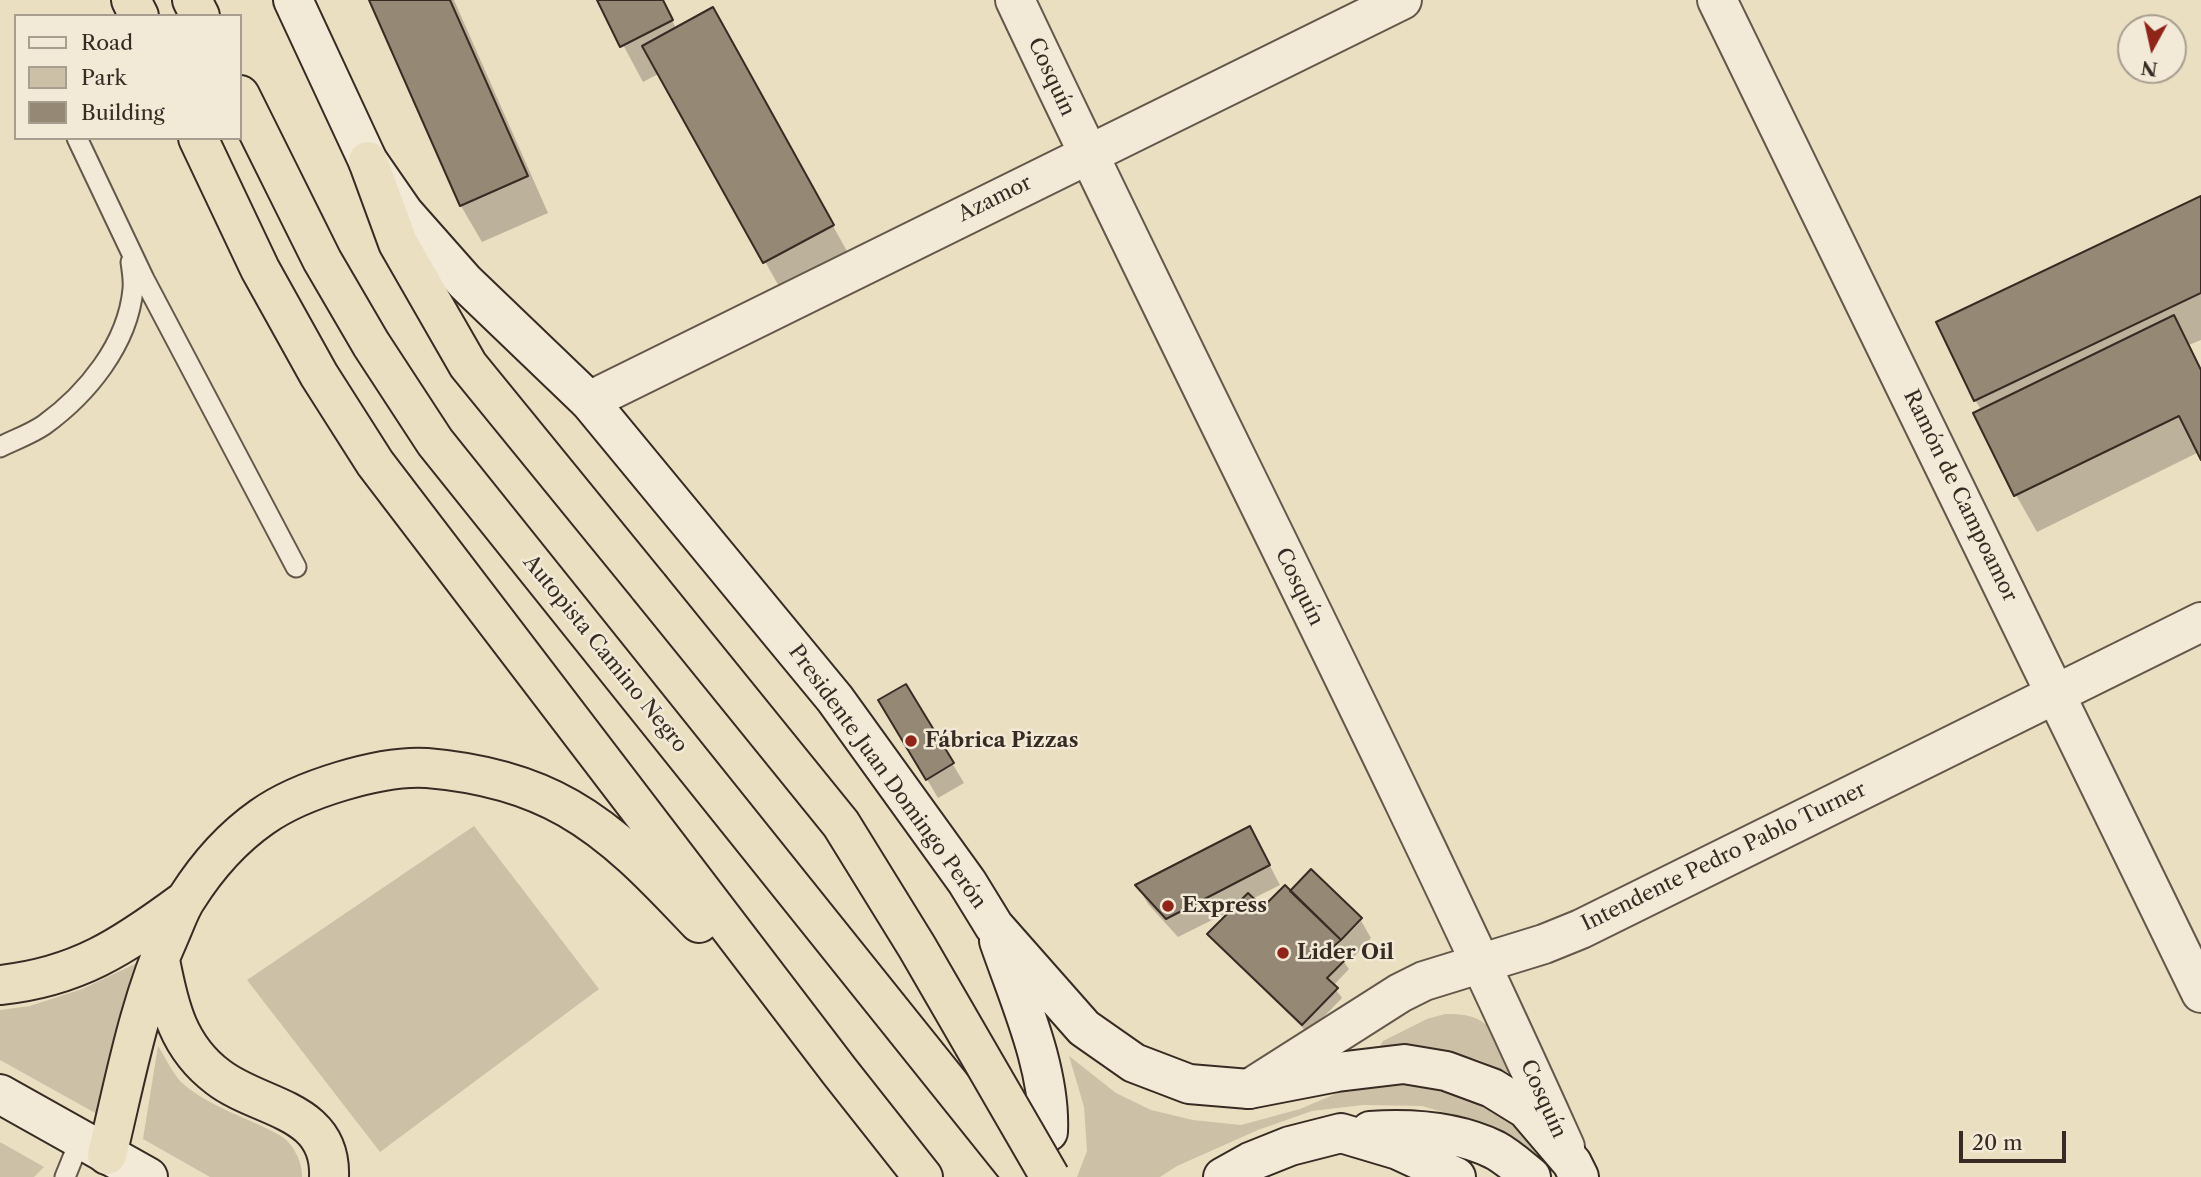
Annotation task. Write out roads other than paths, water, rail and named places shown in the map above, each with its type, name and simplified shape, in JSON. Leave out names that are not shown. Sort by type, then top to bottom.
[{"type":"highway","name":"Autopista Camino Negro","points":[[242,99],[322,260],[371,344],[435,442],[1024,1177]]},
{"type":"highway","points":[[199,140],[260,269],[319,375],[375,463],[923,1177]]},
{"type":"highway","points":[[368,161],[398,243],[468,365],[841,824],[917,947],[1050,1177]]},
{"type":"highway","points":[[96,1157],[159,958],[186,900],[235,839],[263,816],[293,799],[331,784],[390,771],[425,768],[518,785],[567,807],[604,831],[650,871],[840,1072]]},
{"type":"highway","points":[[0,985],[30,982],[69,971],[130,941],[186,900]]},
{"type":"highway","points":[[159,958],[170,1011],[190,1048],[218,1077],[306,1122],[321,1139],[330,1162],[329,1177]]},
{"type":"street","name":"Presidente Juan Domingo Perón","points":[[293,0],[368,161],[404,213],[465,282],[589,401],[835,699],[967,882],[994,926],[1084,1028],[1134,1063],[1189,1084],[1249,1088],[1337,1072],[1404,1064],[1446,1071],[1492,1088],[1526,1110],[1575,1170]]},
{"type":"street","name":"Cosquín","points":[[1015,0],[1087,154],[1483,964],[1575,1170]]},
{"type":"street","name":"Azamor","points":[[589,401],[1402,0]]},
{"type":"street","name":"Ramón de Campoamor","points":[[1717,0],[2201,993]]},
{"type":"street","name":"Intendente Pedro Pablo Turner","points":[[1249,1088],[1400,993],[1424,981],[1544,944],[1581,929],[2201,622]]},
{"type":"street","points":[[994,926],[1034,1048],[1049,1107],[1048,1132]]},
{"type":"street","points":[[0,1094],[96,1157],[148,1177]]},
{"type":"street","points":[[1223,1177],[1290,1146],[1340,1133],[1400,1129],[1450,1134],[1497,1151],[1531,1177]]},
{"type":"street","points":[[1340,1133],[1398,1150],[1456,1177]]},
{"type":"lane","points":[[78,140],[130,250],[296,567]]},
{"type":"lane","points":[[0,447],[41,427],[78,398],[109,358],[124,323],[133,288],[130,250]]},
{"type":"lane","points":[[65,1177],[96,1157]]},
{"type":"place","name":"Fábrica Pizzas","points":[[911,741]]},
{"type":"place","name":"Express","points":[[1168,906]]},
{"type":"place","name":"Lider Oil","points":[[1283,953]]}]
